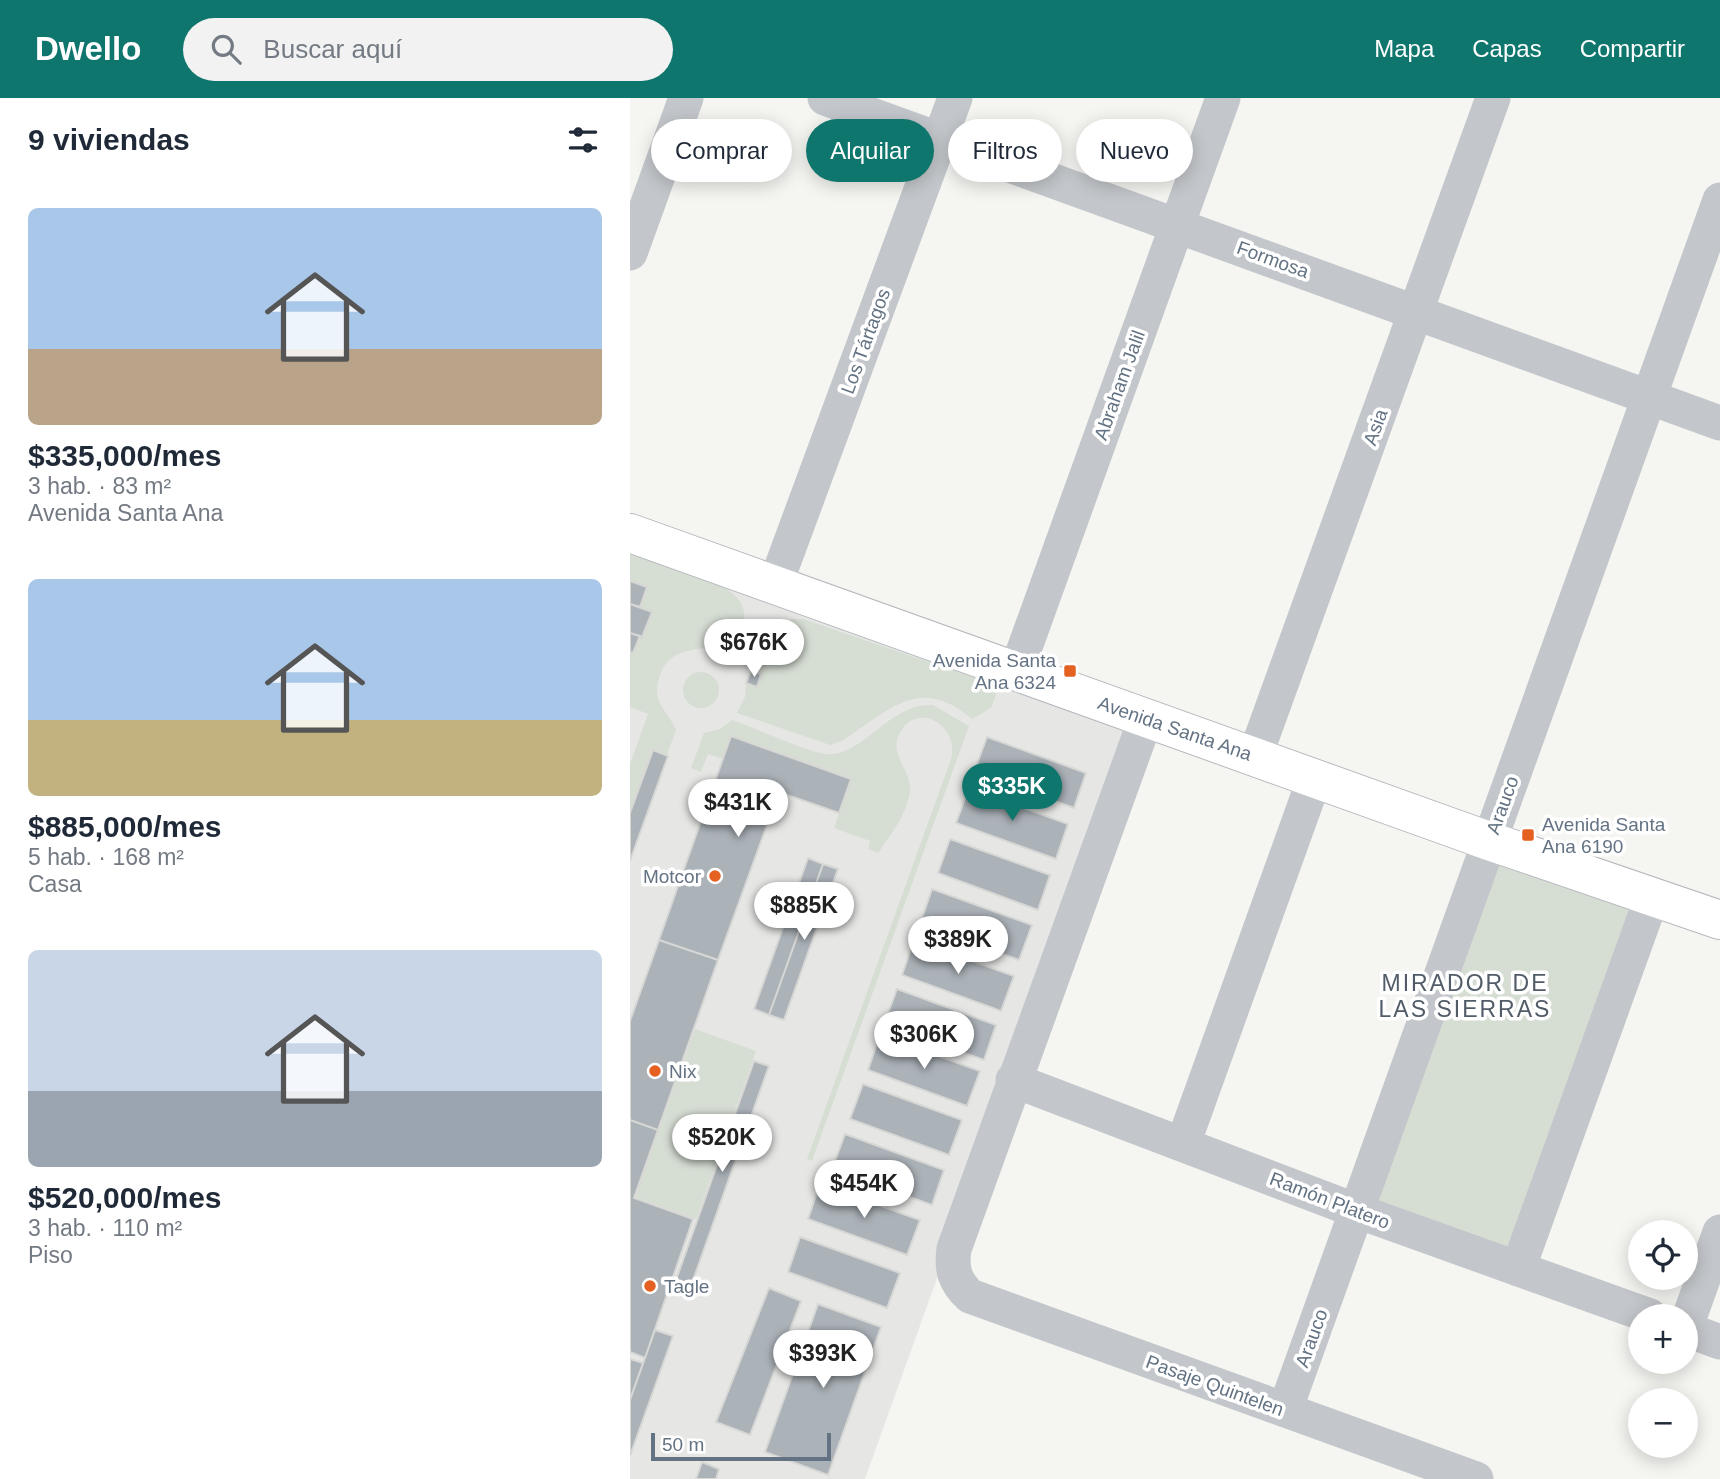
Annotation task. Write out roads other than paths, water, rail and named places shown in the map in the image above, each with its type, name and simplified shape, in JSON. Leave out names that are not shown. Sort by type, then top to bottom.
[{"type":"main road","name":"Avenida Santa Ana","points":[[630,534],[1489,841],[1720,920]]},
{"type":"street","points":[[630,253],[687,98]]},
{"type":"street","name":"Formosa","points":[[825,98],[1650,395],[1720,423]]},
{"type":"street","name":"Los Tártagos","points":[[775,585],[955,98]]},
{"type":"street","name":"Abraham Jalil","points":[[1016,672],[1223,98]]},
{"type":"street","name":"Asia","points":[[1255,756],[1493,98]]},
{"type":"street","name":"Arauco","points":[[1285,1410],[1720,200]]},
{"type":"street","points":[[1013,1080],[1146,718]]},
{"type":"street","points":[[1183,1144],[1315,777]]},
{"type":"street","points":[[1518,1269],[1652,897]]},
{"type":"street","name":"Ramón Platero","points":[[1013,1080],[1357,1211],[1628,1308]]},
{"type":"street","name":"Pasaje Quintelen","points":[[1013,1080],[954,1249],[952,1264],[957,1284],[970,1296],[1476,1479]]},
{"type":"street","points":[[1694,1304],[1720,1232]]},
{"type":"street","points":[[1698,1334],[1720,1342]]},
{"type":"place","name":"Avenida Santa Ana 6324","points":[[1070,671]]},
{"type":"place","name":"Avenida Santa Ana 6190","points":[[1528,835]]},
{"type":"place","name":"Motcor","points":[[715,876]]},
{"type":"place","name":"Nix","points":[[655,1071]]},
{"type":"place","name":"Tagle","points":[[650,1286]]},
{"type":"district","name":"MIRADOR DE LAS SIERRAS","points":[[1465,996]]}]
